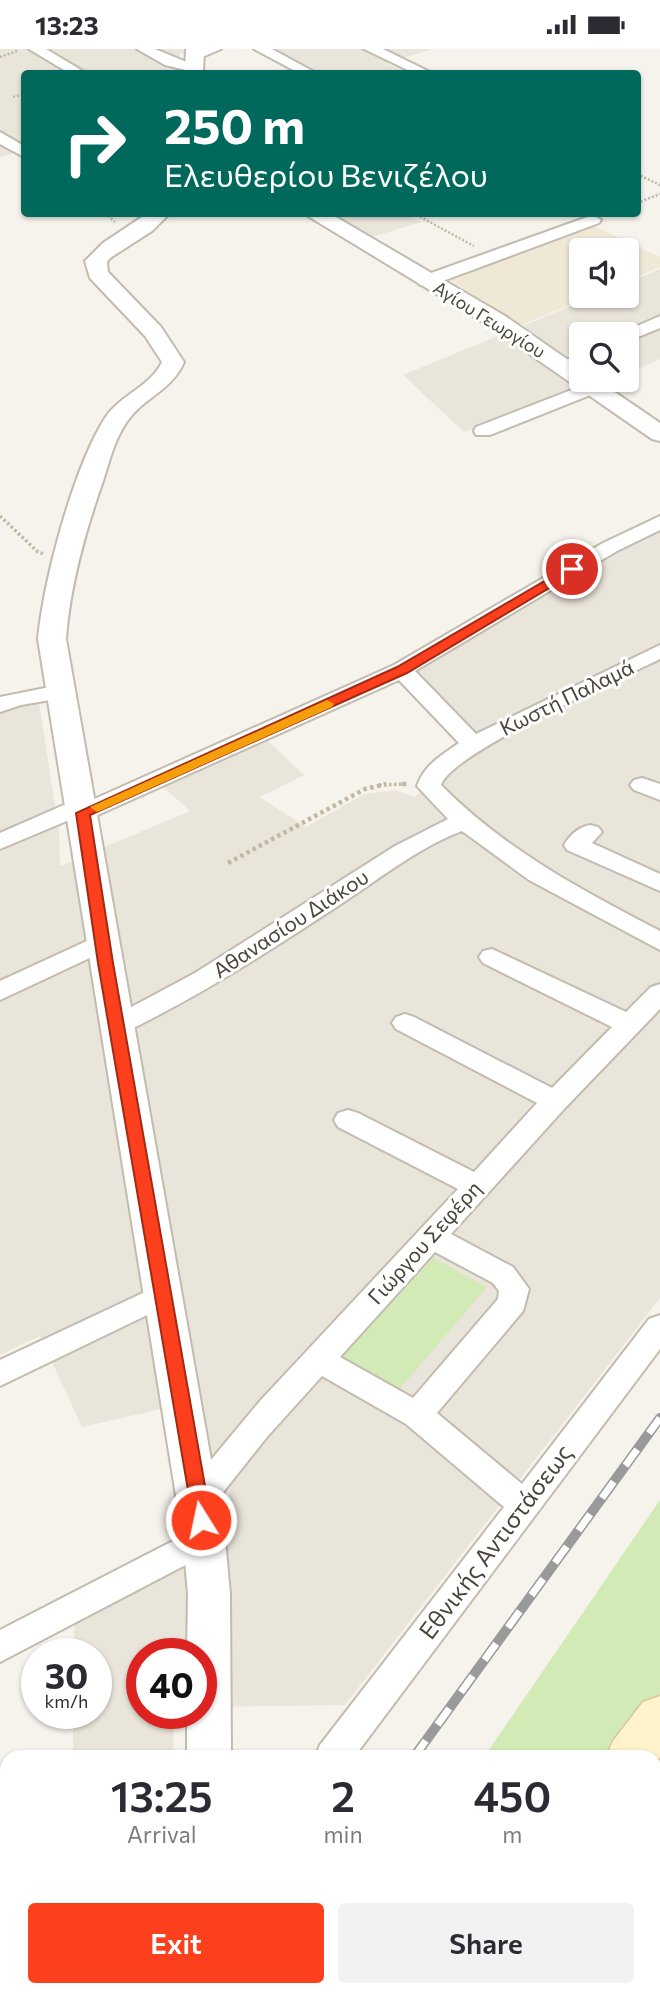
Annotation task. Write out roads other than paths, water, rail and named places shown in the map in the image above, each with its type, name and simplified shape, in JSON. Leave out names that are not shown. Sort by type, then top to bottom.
[{"type":"main road","points":[[636,1750],[660,1717]]},
{"type":"street","points":[[36,49],[74,70]]},
{"type":"street","points":[[144,49],[170,62],[195,61],[214,49]]},
{"type":"street","points":[[261,49],[303,70]]},
{"type":"street","points":[[371,49],[418,70]]},
{"type":"street","points":[[0,137],[21,150]]},
{"type":"street","points":[[155,217],[105,250],[96,261],[98,273],[153,332],[170,355],[173,362],[171,370],[127,407],[107,432],[51,621],[60,692],[204,1539],[209,1594],[209,1750]]},
{"type":"street","name":"Αγίου Γεωργίου","points":[[320,217],[426,281],[569,361]]},
{"type":"street","points":[[426,281],[593,220]]},
{"type":"street","points":[[639,331],[660,321]]},
{"type":"street","points":[[483,431],[582,392]]},
{"type":"street","name":"Αγίου Γεωργίου","points":[[598,392],[660,434]]},
{"type":"street","points":[[0,842],[82,810],[402,670],[610,547],[660,522]]},
{"type":"street","name":"Κωστή Παλαμά","points":[[466,821],[429,786],[432,777],[441,767],[473,744],[660,651]]},
{"type":"street","points":[[402,670],[473,744]]},
{"type":"street","points":[[0,705],[27,697],[60,692]]},
{"type":"street","points":[[466,821],[493,846],[524,868],[585,904],[660,942]]},
{"type":"street","name":"Αθανασίου Διάκου","points":[[117,1026],[159,1007],[446,827],[466,821]]},
{"type":"street","points":[[590,832],[576,845],[660,883]]},
{"type":"street","points":[[0,991],[102,942]]},
{"type":"street","points":[[492,957],[628,1024]]},
{"type":"street","name":"Γιώργου Σεφέρη","points":[[198,1500],[234,1453],[431,1236],[555,1101],[660,993]]},
{"type":"street","points":[[405,1023],[555,1101]]},
{"type":"street","points":[[348,1120],[477,1186]]},
{"type":"street","points":[[417,1415],[512,1303],[514,1289],[503,1275],[431,1236]]},
{"type":"street","points":[[0,1374],[162,1295]]},
{"type":"street","name":"Εθνικής Αντιστάσεως","points":[[338,1750],[660,1327]]},
{"type":"street","points":[[319,1360],[417,1415],[525,1505]]},
{"type":"street","points":[[0,1647],[204,1539]]},
{"type":"railway","points":[[419,1750],[660,1418]]}]
